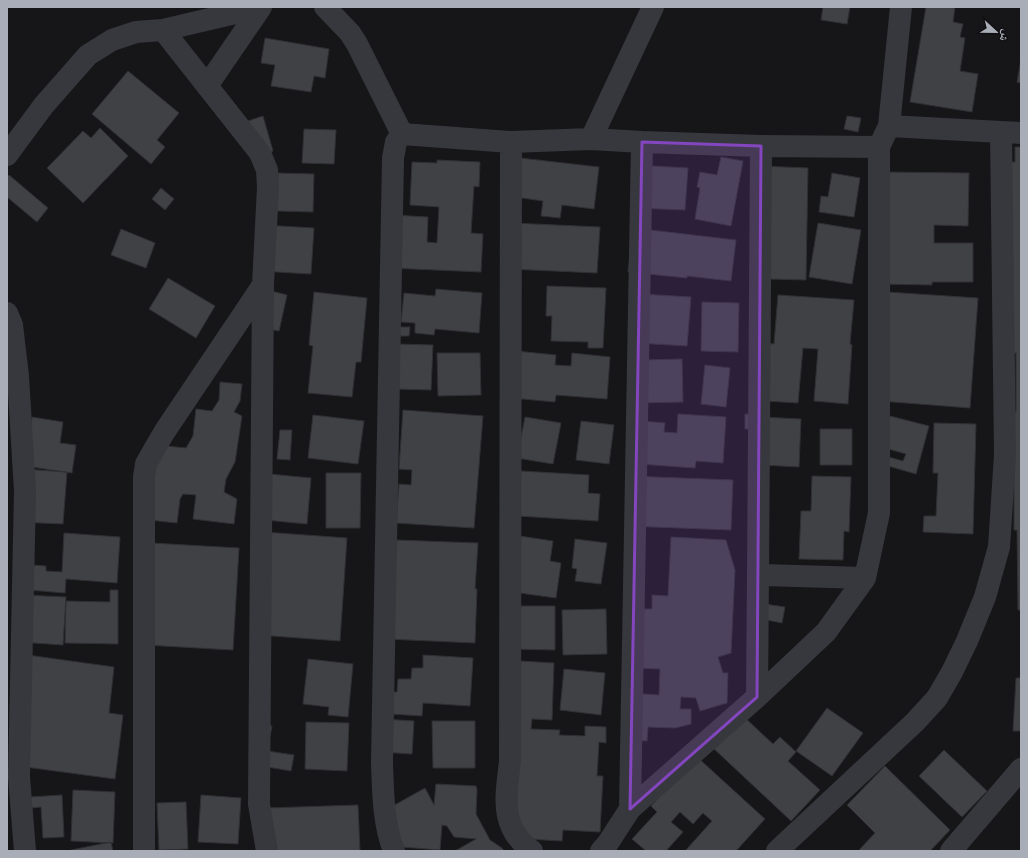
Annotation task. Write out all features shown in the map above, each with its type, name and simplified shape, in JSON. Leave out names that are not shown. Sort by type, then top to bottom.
[{"type":"street","points":[[7,155],[44,105],[88,55],[112,40],[136,32],[163,30],[261,7]]},
{"type":"street","points":[[207,86],[261,7]]},
{"type":"street","points":[[324,7],[350,32],[402,134]]},
{"type":"street","points":[[591,139],[654,7]]},
{"type":"street","points":[[601,851],[608,843],[630,809],[757,697],[826,632],[865,578],[879,513],[879,147],[889,126],[901,7]]},
{"type":"street","points":[[163,30],[260,153],[267,170],[268,187],[263,285],[259,804],[267,851]]},
{"type":"street","points":[[777,851],[915,722],[937,698],[967,641],[985,597],[999,547],[1005,455],[1011,133],[889,126]]},
{"type":"street","points":[[402,134],[511,142],[591,139],[761,146],[879,147]]},
{"type":"street","points":[[394,851],[383,802],[382,762],[393,158],[396,142],[402,134]]},
{"type":"street","points":[[511,142],[510,753],[506,799],[510,826],[521,843],[532,851]]},
{"type":"street","points":[[630,809],[642,142]]},
{"type":"street","points":[[757,697],[761,146]]},
{"type":"street","points":[[144,851],[144,477],[146,464],[165,431],[263,285]]},
{"type":"street","points":[[7,313],[12,325],[18,376],[25,490],[19,777],[25,851]]},
{"type":"street","points":[[7,404],[18,376]]},
{"type":"street","points":[[758,575],[865,578]]},
{"type":"street","points":[[951,851],[1021,769]]},
{"type":"highlighted area","points":[[642,142],[761,146],[757,697],[630,809]]},
{"type":"building","points":[[823,7],[850,7],[847,24],[821,20]]},
{"type":"building","points":[[926,7],[955,7],[953,22],[963,24],[960,37],[965,38],[960,71],[978,74],[972,112],[910,102]]},
{"type":"building","points":[[265,38],[329,49],[325,78],[314,76],[311,92],[271,86],[275,65],[261,63]]},
{"type":"building","points":[[1021,59],[1021,83],[1017,82]]},
{"type":"building","points":[[128,71],[179,113],[157,140],[165,147],[151,164],[92,114]]},
{"type":"building","points":[[263,116],[273,151],[258,156],[248,121]]},
{"type":"building","points":[[847,116],[861,118],[858,132],[844,129]]},
{"type":"building","points":[[100,128],[128,156],[83,203],[47,168],[83,131],[91,138]]},
{"type":"building","points":[[304,129],[336,130],[334,164],[302,163]]},
{"type":"building","points":[[1015,147],[1021,147],[1021,610],[1018,610],[1017,530],[1014,530],[1014,464],[1009,412],[1016,412],[1016,353],[1006,353],[1004,162],[1015,162]]},
{"type":"building","points":[[721,157],[743,161],[731,226],[695,219],[700,188],[697,187],[700,172],[717,175]]},
{"type":"building","points":[[520,158],[599,167],[594,209],[562,205],[560,218],[541,216],[543,201],[515,197]]},
{"type":"building","points":[[437,160],[480,162],[479,187],[474,186],[471,233],[483,234],[481,272],[390,268],[393,215],[428,217],[427,242],[437,243],[439,207],[410,205],[412,162],[437,163]]},
{"type":"building","points":[[636,165],[688,168],[685,210],[634,208]]},
{"type":"building","points":[[759,166],[808,168],[806,280],[769,279]]},
{"type":"building","points":[[884,172],[969,173],[968,226],[934,225],[934,243],[973,243],[973,282],[932,282],[932,285],[879,284]]},
{"type":"building","points":[[278,173],[314,174],[313,212],[277,211]]},
{"type":"building","points":[[832,173],[860,178],[854,217],[819,212],[821,196],[828,197]]},
{"type":"building","points":[[9,175],[48,208],[37,222],[7,197],[7,177]]},
{"type":"building","points":[[161,188],[174,199],[165,210],[152,199]]},
{"type":"building","points":[[512,223],[600,227],[597,273],[510,269]]},
{"type":"building","points":[[818,223],[861,230],[852,284],[809,277]]},
{"type":"building","points":[[263,225],[314,228],[311,274],[260,271]]},
{"type":"building","points":[[633,228],[736,240],[731,281],[628,272]]},
{"type":"building","points":[[121,229],[155,243],[146,268],[111,255]]},
{"type":"building","points":[[168,278],[215,306],[196,338],[149,309]]},
{"type":"building","points":[[547,286],[606,288],[603,348],[588,348],[588,342],[551,341],[552,316],[546,316]]},
{"type":"building","points":[[436,289],[482,293],[479,333],[435,329],[434,335],[415,333],[415,323],[401,322],[404,293],[435,296]]},
{"type":"building","points":[[267,290],[287,295],[279,331],[259,327]]},
{"type":"building","points":[[314,292],[367,298],[361,362],[356,362],[352,397],[308,393],[313,346],[309,345]]},
{"type":"building","points":[[887,292],[978,298],[970,408],[880,401]]},
{"type":"building","points":[[640,294],[691,297],[687,346],[637,343]]},
{"type":"building","points":[[778,295],[854,300],[850,344],[852,345],[848,404],[814,401],[818,349],[803,348],[798,403],[749,400],[754,342],[774,344]]},
{"type":"building","points":[[702,302],[739,303],[738,352],[701,351]]},
{"type":"building","points":[[397,327],[410,327],[409,336],[396,336]]},
{"type":"building","points":[[395,344],[433,345],[431,390],[394,389]]},
{"type":"building","points":[[516,351],[556,355],[555,365],[571,366],[572,353],[610,357],[607,399],[556,395],[555,402],[512,398]]},
{"type":"building","points":[[437,353],[480,353],[481,395],[438,396]]},
{"type":"building","points":[[682,359],[683,402],[636,403],[643,360]]},
{"type":"building","points":[[705,365],[730,368],[726,407],[701,404]]},
{"type":"building","points":[[220,382],[242,384],[240,401],[234,412],[242,416],[235,462],[226,479],[224,492],[237,499],[234,524],[193,519],[196,495],[183,494],[180,499],[177,523],[149,520],[157,445],[186,448],[193,436],[196,409],[212,411],[219,400]]},
{"type":"building","points":[[403,410],[483,416],[474,528],[396,523],[399,484],[411,485],[412,470],[399,469]]},
{"type":"building","points":[[678,414],[726,417],[723,463],[696,461],[695,468],[639,464],[642,421],[665,423],[664,432],[677,433]]},
{"type":"building","points":[[745,414],[762,415],[761,429],[745,429]]},
{"type":"building","points":[[313,415],[364,421],[358,464],[308,458]]},
{"type":"building","points":[[886,415],[929,426],[916,474],[888,466],[885,456],[903,461],[906,454],[878,446]]},
{"type":"building","points":[[32,417],[63,422],[60,443],[76,445],[72,473],[25,466]]},
{"type":"building","points":[[525,417],[561,423],[553,464],[517,458]]},
{"type":"building","points":[[762,417],[801,419],[799,467],[761,465]]},
{"type":"building","points":[[581,421],[614,425],[609,464],[576,460]]},
{"type":"building","points":[[934,423],[976,424],[973,534],[923,532],[924,516],[936,516],[938,473],[933,473]]},
{"type":"building","points":[[820,429],[852,429],[852,465],[820,465]]},
{"type":"building","points":[[280,430],[292,430],[290,460],[277,459]]},
{"type":"building","points":[[23,469],[67,472],[63,524],[19,522]]},
{"type":"building","points":[[505,470],[589,475],[588,493],[600,494],[598,521],[502,515]]},
{"type":"building","points":[[326,473],[361,473],[360,528],[326,528]]},
{"type":"building","points":[[269,474],[311,478],[307,524],[265,520]]},
{"type":"building","points":[[629,476],[733,480],[731,530],[627,526]]},
{"type":"building","points":[[812,476],[851,477],[849,532],[844,531],[843,560],[799,559],[801,511],[811,511]]},
{"type":"building","points":[[264,532],[347,538],[340,641],[259,635]]},
{"type":"building","points":[[64,533],[120,537],[117,583],[66,579],[65,593],[17,589],[19,564],[46,566],[46,571],[62,572]]},
{"type":"building","points":[[513,535],[553,541],[550,561],[561,563],[556,598],[505,591]]},
{"type":"building","points":[[671,537],[726,540],[735,570],[731,653],[718,657],[723,673],[728,673],[727,703],[700,711],[696,698],[681,697],[680,709],[691,709],[691,724],[675,728],[648,727],[647,741],[626,740],[629,693],[659,695],[660,669],[635,668],[639,609],[652,609],[652,595],[668,596]]},
{"type":"building","points":[[575,539],[607,543],[601,584],[575,581],[577,569],[572,568]]},
{"type":"building","points":[[397,540],[478,543],[475,589],[477,589],[475,643],[387,639]]},
{"type":"building","points":[[151,543],[239,548],[233,650],[145,645]]},
{"type":"building","points":[[110,590],[118,590],[118,644],[65,643],[66,601],[110,602]]},
{"type":"building","points":[[22,595],[66,597],[63,645],[20,642]]},
{"type":"building","points":[[765,604],[785,607],[782,623],[762,619]]},
{"type":"building","points":[[511,606],[555,606],[555,650],[510,649]]},
{"type":"building","points":[[606,609],[607,654],[563,655],[562,610]]},
{"type":"building","points":[[20,654],[114,667],[109,713],[123,715],[115,779],[18,766]]},
{"type":"building","points":[[423,655],[473,658],[470,706],[423,703],[422,716],[391,714],[392,692],[397,692],[398,679],[411,679],[412,668],[423,668]]},
{"type":"building","points":[[308,659],[353,664],[348,717],[328,715],[329,707],[303,704]]},
{"type":"building","points":[[504,660],[554,663],[552,720],[532,719],[531,729],[560,730],[559,735],[585,736],[585,726],[606,727],[606,743],[599,742],[597,776],[603,776],[600,832],[563,830],[562,841],[510,838]]},
{"type":"building","points":[[564,669],[605,673],[601,715],[560,710]]},
{"type":"building","points":[[1016,678],[1021,678],[1021,731],[1013,731]]},
{"type":"building","points":[[827,708],[863,733],[832,776],[796,751]]},
{"type":"building","points":[[742,715],[773,744],[780,737],[796,752],[788,761],[820,790],[791,821],[712,747]]},
{"type":"building","points":[[383,719],[414,721],[412,754],[381,752]]},
{"type":"building","points":[[432,721],[475,721],[475,768],[433,768]]},
{"type":"building","points":[[306,722],[349,723],[347,771],[305,769]]},
{"type":"building","points":[[256,724],[272,726],[267,751],[294,755],[291,771],[249,764]]},
{"type":"building","points":[[944,750],[987,791],[962,817],[919,776]]},
{"type":"building","points":[[696,756],[765,819],[736,851],[685,851],[712,821],[703,813],[693,824],[680,812],[671,822],[683,832],[666,851],[646,851],[632,839],[657,812],[651,806]]},
{"type":"building","points":[[885,766],[950,830],[930,851],[858,851],[875,833],[847,805]]},
{"type":"building","points":[[436,784],[476,786],[476,814],[490,840],[504,851],[455,851],[476,839],[454,837],[447,826],[442,825],[440,850],[401,847],[391,807],[425,788],[434,805]]},
{"type":"building","points":[[73,790],[115,792],[113,843],[71,841]]},
{"type":"building","points":[[62,795],[64,837],[43,838],[41,807],[31,808],[30,797]]},
{"type":"building","points":[[201,795],[241,798],[238,844],[198,842]]},
{"type":"building","points":[[186,802],[188,849],[159,850],[157,803]]},
{"type":"building","points":[[358,805],[360,851],[267,851],[266,808]]},
{"type":"building","points":[[111,842],[113,851],[71,850]]}]
